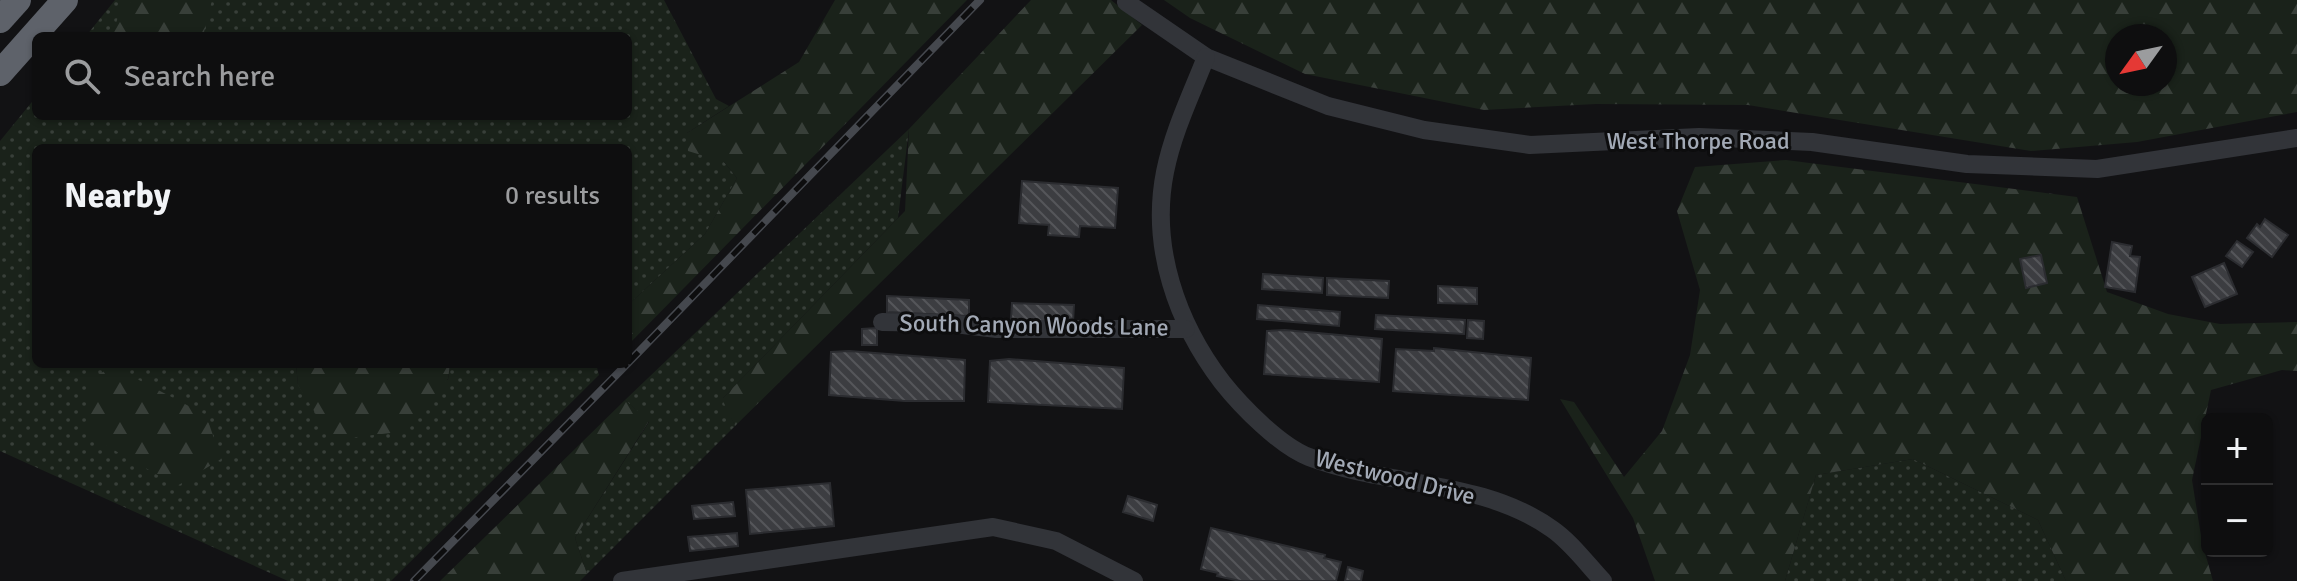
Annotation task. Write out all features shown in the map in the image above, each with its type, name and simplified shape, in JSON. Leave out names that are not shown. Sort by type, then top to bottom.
[{"type":"highway","points":[[0,20],[18,0]]},
{"type":"highway","points":[[37,32],[65,0]]},
{"type":"highway","points":[[55,32],[83,0]]},
{"type":"highway","points":[[0,73],[32,37]]},
{"type":"highway","points":[[0,96],[32,59]]},
{"type":"street","name":"West Thorpe Road","points":[[1126,2],[1206,57],[1328,106],[1424,130],[1530,145],[1741,139],[1819,142],[1967,164],[2097,169],[2297,138]]},
{"type":"street","name":"Westwood Drive","points":[[1206,57],[1165,173],[1161,216],[1166,265],[1186,329],[1237,401],[1307,457],[1496,501],[1552,529],[1603,581]]},
{"type":"street","name":"South Canyon Woods Lane","points":[[882,322],[946,323],[997,329],[1186,329]]},
{"type":"street","points":[[622,581],[993,527],[1056,541],[1134,581]]},
{"type":"green space","points":[[115,0],[664,0],[716,99],[729,106],[687,133],[724,162],[737,178],[705,234],[632,301],[632,144],[32,144],[32,368],[296,368],[298,385],[448,380],[450,368],[597,368],[599,375],[391,581],[288,581],[0,451],[0,141],[32,102],[32,120],[632,120],[632,32],[89,32]]},
{"type":"green space","points":[[133,0],[212,0],[204,32],[114,32],[119,12]]},
{"type":"green space","points":[[835,0],[967,0],[632,341],[632,301],[705,234],[737,178],[724,162],[688,151],[687,133],[799,62]]},
{"type":"green space","points":[[1031,0],[1111,0],[1142,25],[735,426],[722,399],[905,211],[909,129]]},
{"type":"green space","points":[[1164,0],[2297,0],[2297,112],[2137,142],[2031,151],[1748,105],[1596,104],[1484,110],[1305,74],[1190,18]]},
{"type":"green space","points":[[909,129],[898,218],[723,398],[735,426],[587,574],[575,538],[649,422],[625,400]]},
{"type":"green space","points":[[1786,160],[2077,197],[2107,292],[2168,314],[2220,324],[2297,322],[2297,371],[2282,370],[2211,390],[2206,413],[2201,413],[2201,437],[2192,480],[2201,536],[2201,557],[2206,557],[2213,581],[2066,581],[2038,520],[1913,459],[1816,475],[1785,581],[1655,581],[1633,518],[1560,399],[1574,402],[1624,477],[1662,431],[1690,355],[1700,290],[1677,211],[1695,167]]},
{"type":"green space","points":[[116,368],[206,415],[221,459],[177,486],[86,434],[87,379]]},
{"type":"green space","points":[[296,368],[449,368],[448,379],[407,431],[332,440],[298,385]]},
{"type":"green space","points":[[625,400],[649,421],[575,538],[587,574],[580,581],[440,581]]},
{"type":"green space","points":[[1913,459],[2038,520],[2066,581],[1785,581],[1816,475]]},
{"type":"building","points":[[1022,181],[1118,188],[1115,228],[1080,226],[1079,237],[1048,235],[1049,225],[1019,223]]},
{"type":"building","points":[[2265,219],[2288,235],[2272,257],[2247,238]]},
{"type":"building","points":[[2237,241],[2253,252],[2242,267],[2226,256]]},
{"type":"building","points":[[2112,242],[2132,246],[2130,256],[2140,257],[2135,292],[2105,287]]},
{"type":"building","points":[[2041,255],[2047,283],[2026,288],[2020,259]]},
{"type":"building","points":[[2224,263],[2237,294],[2205,307],[2192,277]]},
{"type":"building","points":[[1263,274],[1323,278],[1322,293],[1262,289]]},
{"type":"building","points":[[1327,278],[1389,281],[1388,298],[1327,295]]},
{"type":"building","points":[[1438,286],[1477,288],[1477,304],[1438,303]]},
{"type":"building","points":[[887,296],[969,300],[969,316],[887,312]]},
{"type":"building","points":[[1012,303],[1074,305],[1073,322],[1011,320]]},
{"type":"building","points":[[1258,305],[1340,312],[1339,326],[1257,319]]},
{"type":"building","points":[[1376,315],[1465,320],[1464,334],[1375,329]]},
{"type":"building","points":[[1468,320],[1484,321],[1483,339],[1467,338]]},
{"type":"building","points":[[877,328],[877,345],[862,345],[862,329]]},
{"type":"building","points":[[1267,331],[1382,339],[1379,382],[1264,374]]},
{"type":"building","points":[[1434,348],[1531,358],[1528,400],[1393,391],[1396,349],[1434,351]]},
{"type":"building","points":[[831,352],[965,360],[964,401],[905,401],[829,395]]},
{"type":"building","points":[[1009,359],[1124,368],[1122,409],[988,402],[990,361]]},
{"type":"building","points":[[830,483],[834,526],[750,534],[746,490]]},
{"type":"building","points":[[1128,496],[1157,505],[1153,521],[1123,512]]},
{"type":"building","points":[[733,502],[735,516],[694,519],[692,506]]},
{"type":"building","points":[[1211,528],[1325,555],[1324,558],[1341,562],[1336,581],[1240,581],[1217,576],[1218,573],[1201,569]]},
{"type":"building","points":[[737,533],[738,546],[690,551],[688,537]]},
{"type":"building","points":[[1348,567],[1363,571],[1361,581],[1345,581]]},
{"type":"railway","points":[[632,359],[980,0]]},
{"type":"railway","points":[[414,581],[623,368]]}]
